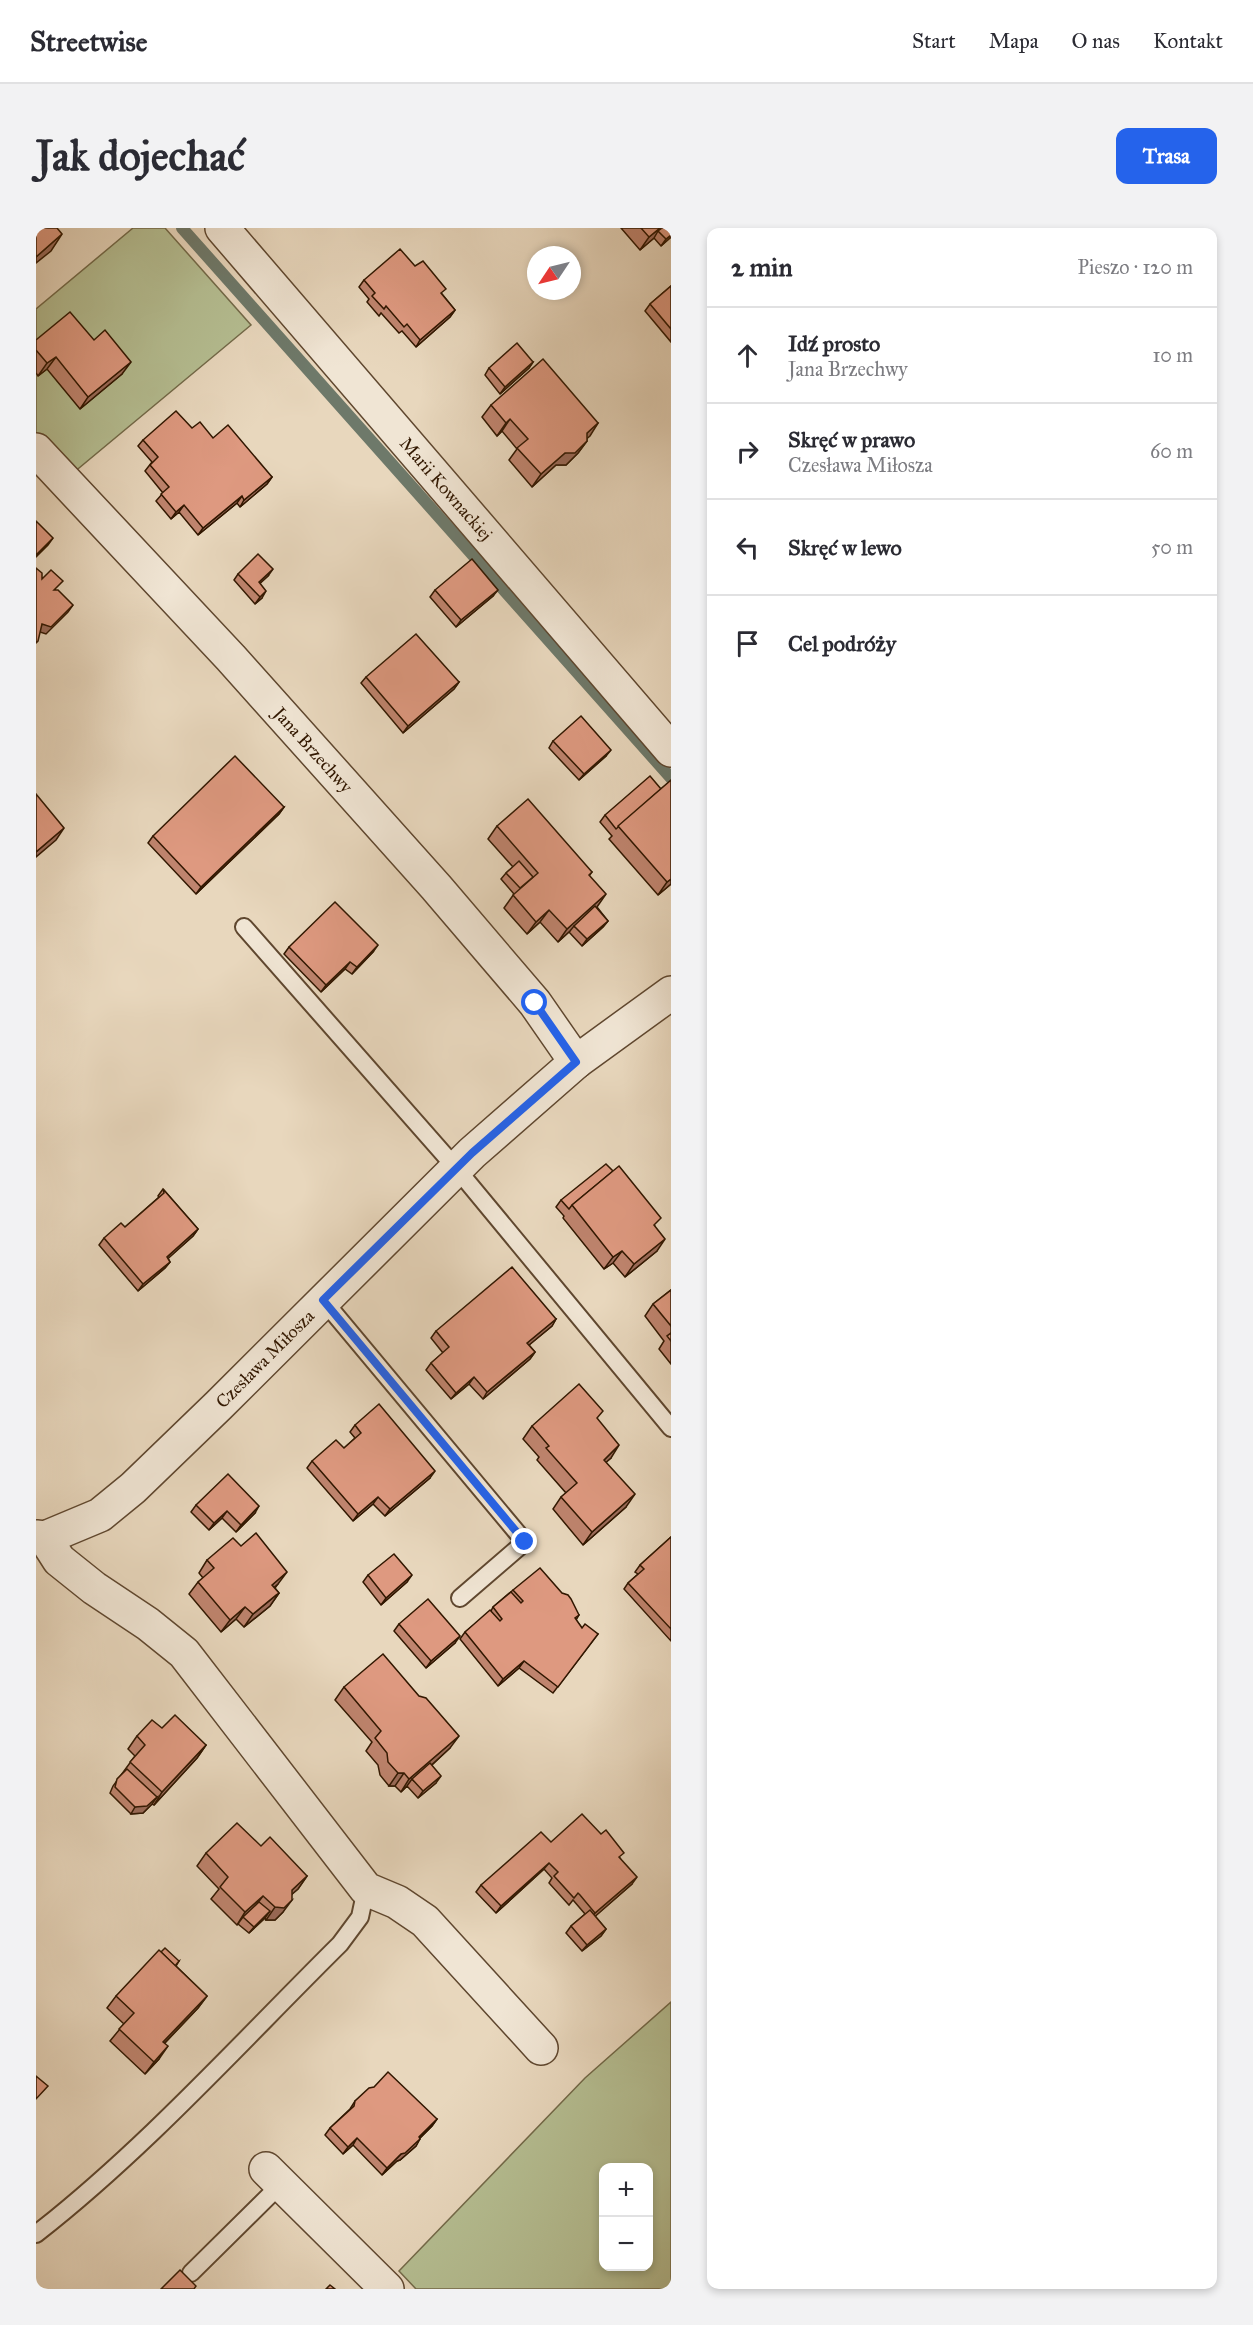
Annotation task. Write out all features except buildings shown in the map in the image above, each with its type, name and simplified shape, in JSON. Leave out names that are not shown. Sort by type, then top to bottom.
[{"type":"street","name":"Marii Kownackiej","points":[[222,228],[671,750]]},
{"type":"street","name":"Jana Brzechwy","points":[[36,450],[231,658],[429,878],[535,1003],[576,1062]]},
{"type":"street","name":"Czesława Miłosza","points":[[40,1537],[100,1515],[133,1488],[456,1168],[576,1062],[671,993]]},
{"type":"street","points":[[40,1537],[59,1560],[184,1653],[366,1888],[397,1902],[425,1921],[541,2048]]},
{"type":"street","points":[[274,2176],[387,2289]]},
{"type":"lane","points":[[244,927],[456,1168],[671,1428]]},
{"type":"lane","points":[[323,1300],[525,1542],[460,1598]]},
{"type":"lane","points":[[36,2234],[73,2205],[162,2122],[340,1944],[360,1917],[366,1888]]},
{"type":"lane","points":[[191,2273],[274,2176]]},
{"type":"green space","points":[[133,228],[165,228],[251,325],[73,473],[36,435],[36,309]]},
{"type":"green space","points":[[671,2002],[671,2289],[416,2289],[399,2271],[585,2078]]},
{"type":"waterway","points":[[182,228],[671,778]]},
{"type":"route","points":[[525,1542],[323,1300],[472,1153],[576,1062],[535,1003]]}]
